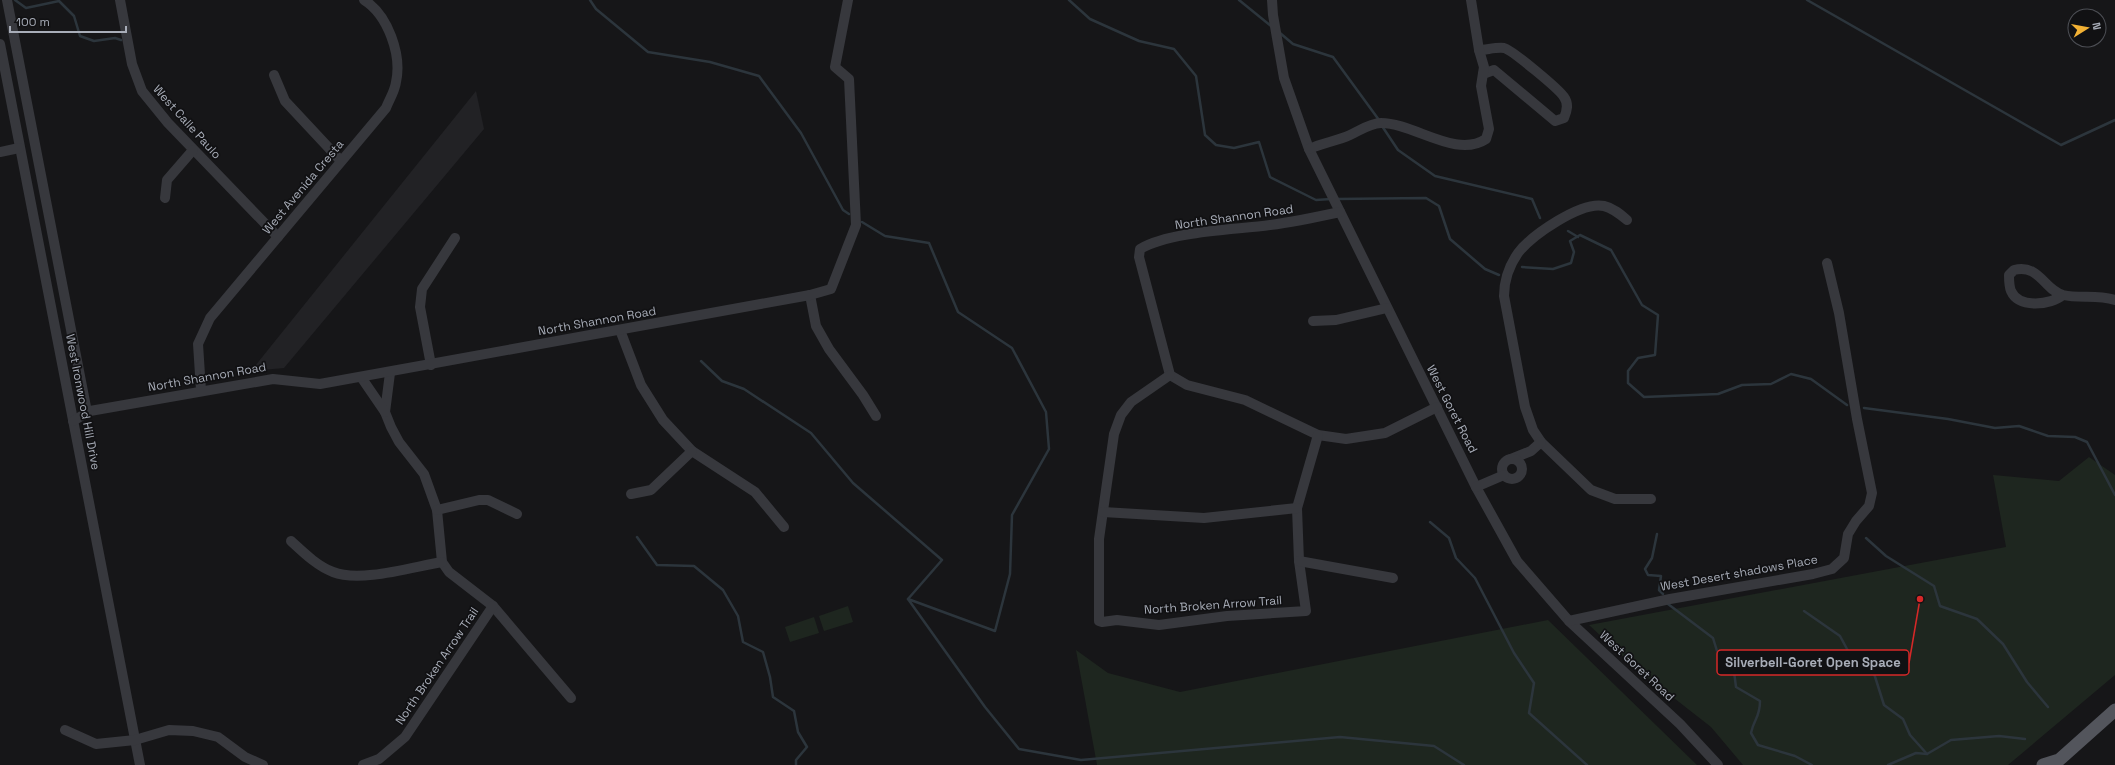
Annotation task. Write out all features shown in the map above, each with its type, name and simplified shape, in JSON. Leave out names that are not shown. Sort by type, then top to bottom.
[{"type":"main road","points":[[2043,765],[2060,763],[2115,710]]},
{"type":"street","name":"West Ironwood Hill Drive","points":[[7,0],[87,412]]},
{"type":"street","name":"West Calle Paulo","points":[[120,0],[132,64],[142,91],[168,123],[193,150],[278,237]]},
{"type":"street","name":"West Avenida Cresta","points":[[201,390],[198,344],[210,318],[386,108],[396,83],[398,56],[390,30],[370,4],[364,0]]},
{"type":"street","name":"North Shannon Road","points":[[73,421],[87,412],[201,390],[273,379],[320,384],[390,373],[810,295],[831,289],[856,225],[849,79],[835,67],[848,0]]},
{"type":"street","name":"West Goret Road","points":[[1272,0],[1272,15],[1284,78],[1309,149],[1476,487],[1517,561],[1569,621],[1680,724],[1718,765]]},
{"type":"street","points":[[1309,149],[1349,136],[1378,123],[1399,125],[1432,138],[1464,145],[1478,144],[1486,139],[1489,128],[1482,94],[1484,67],[1479,50],[1471,0]]},
{"type":"street","name":"West Ironwood Hill Drive","points":[[0,44],[140,765]]},
{"type":"street","points":[[1479,50],[1504,48],[1514,53],[1522,61],[1540,73],[1564,98],[1568,109],[1564,118],[1555,121],[1494,70],[1483,74]]},
{"type":"street","points":[[274,74],[285,101],[341,161]]},
{"type":"street","points":[[0,152],[19,148]]},
{"type":"street","points":[[165,198],[168,180],[193,150]]},
{"type":"street","points":[[1627,220],[1615,210],[1603,206],[1588,207],[1573,212],[1559,220],[1519,252],[1504,281],[1504,296],[1525,407],[1533,430],[1541,442],[1591,490],[1615,498],[1651,499]]},
{"type":"street","name":"North Shannon Road","points":[[1170,375],[1139,257],[1140,249],[1147,245],[1185,235],[1271,225],[1340,212]]},
{"type":"street","points":[[431,365],[420,307],[422,289],[455,238]]},
{"type":"street","name":"West Desert shadows Place","points":[[1569,621],[1670,599],[1813,574],[1832,569],[1844,558],[1848,534],[1856,521],[1869,506],[1872,493],[1857,419],[1839,313],[1827,263]]},
{"type":"street","points":[[2063,295],[2028,269],[2014,270],[2009,275],[2011,290],[2016,297],[2023,301],[2038,303],[2050,301],[2063,295],[2097,296],[2115,300]]},
{"type":"street","points":[[810,295],[816,326],[829,349],[863,394],[876,416]]},
{"type":"street","points":[[1313,321],[1336,320],[1387,308]]},
{"type":"street","points":[[620,330],[641,385],[663,420],[692,451],[755,492],[784,527]]},
{"type":"street","points":[[385,412],[390,373]]},
{"type":"street","points":[[1297,508],[1204,518],[1103,512],[1114,434],[1121,415],[1130,402],[1170,375],[1186,385],[1245,400],[1318,436],[1346,439],[1385,433],[1436,407]]},
{"type":"street","points":[[361,377],[385,412],[399,442],[424,474],[437,510],[442,562],[449,572],[493,606],[571,698]]},
{"type":"street","points":[[1318,436],[1297,508],[1299,561],[1392,578]]},
{"type":"street","points":[[1504,475],[1502,470],[1504,464],[1511,459],[1531,451],[1541,442]]},
{"type":"street","points":[[631,494],[651,490],[692,451]]},
{"type":"street","points":[[1476,487],[1504,475],[1513,479],[1519,475],[1529,459],[1531,451]]},
{"type":"street","points":[[1511,459],[1518,462],[1522,468]]},
{"type":"street","points":[[437,510],[479,500],[488,500],[517,514]]},
{"type":"street","name":"North Broken Arrow Trail","points":[[1103,512],[1099,539],[1099,621],[1106,623],[1117,620],[1160,625],[1227,616],[1306,611],[1299,561]]},
{"type":"street","points":[[291,540],[311,558],[332,572],[349,577],[367,577],[442,562]]},
{"type":"street","name":"North Broken Arrow Trail","points":[[363,765],[379,760],[405,737],[493,606]]},
{"type":"street","points":[[65,730],[96,744],[135,740],[169,730],[193,731],[218,737],[244,757],[263,765]]},
{"type":"shaded area","points":[[476,91],[484,129],[284,368],[251,371]]},
{"type":"shaded area","points":[[2089,457],[2115,475],[2115,675],[2008,765],[1743,765],[1711,727],[1633,666],[1589,625],[2006,547],[1993,475],[2059,481]]},
{"type":"shaded area","points":[[848,606],[853,622],[824,631],[819,616]]},
{"type":"shaded area","points":[[814,617],[819,633],[790,642],[785,627]]},
{"type":"shaded area","points":[[1548,620],[1697,765],[1097,765],[1076,650],[1108,673],[1180,692]]},
{"type":"waterway","points":[[15,0],[26,8],[59,1],[74,16],[80,36],[94,41],[115,38],[121,40]]},
{"type":"waterway","points":[[590,0],[596,9],[648,52],[710,62],[759,76],[801,133],[843,210],[849,214]]},
{"type":"waterway","points":[[1069,0],[1090,19],[1139,41],[1174,49],[1196,76],[1205,135],[1216,145],[1234,148],[1259,142],[1270,177],[1316,200],[1331,199]]},
{"type":"waterway","points":[[1239,0],[1271,26]]},
{"type":"waterway","points":[[1807,0],[2061,145],[2115,120]]},
{"type":"waterway","points":[[1280,33],[1293,44],[1333,57],[1379,120]]},
{"type":"waterway","points":[[1382,126],[1398,150],[1435,176],[1532,199],[1540,218]]},
{"type":"waterway","points":[[1336,199],[1426,198],[1439,206],[1450,239],[1485,269],[1499,275]]},
{"type":"waterway","points":[[862,222],[885,236],[929,243],[958,312],[1012,348],[1046,412],[1049,449],[1012,515],[1010,574],[995,631],[908,599],[985,707],[1019,749],[1081,760],[1340,737],[1434,746],[1464,765]]},
{"type":"waterway","points":[[1568,231],[1578,237]]},
{"type":"waterway","points":[[1522,267],[1553,269],[1571,263],[1574,252],[1570,241],[1580,235],[1611,250],[1642,305],[1658,315],[1655,355],[1638,358],[1628,371],[1628,383],[1644,397],[1718,394],[1742,385],[1771,384],[1791,374],[1811,379],[1847,405]]},
{"type":"waterway","points":[[701,361],[722,381],[744,389],[811,433],[853,483],[942,560],[908,599]]},
{"type":"waterway","points":[[1864,408],[1948,419],[1995,428],[2019,426],[2048,436],[2075,437],[2087,442],[2115,495]]},
{"type":"waterway","points":[[1430,522],[1449,538],[1456,558],[1475,578],[1514,653],[1534,683],[1529,713],[1587,765]]},
{"type":"waterway","points":[[1657,534],[1652,558],[1645,569],[1648,575],[1661,576],[1659,590],[1663,594]]},
{"type":"waterway","points":[[637,537],[657,565],[694,566],[723,590],[738,616],[743,642],[763,652],[770,677],[773,697],[794,711],[798,732],[807,747],[796,760],[796,765]]},
{"type":"waterway","points":[[1866,538],[1886,556],[1934,586],[1940,606],[1977,619],[2003,644],[2027,682],[2048,707]]},
{"type":"waterway","points":[[1668,604],[1713,638],[1717,651],[1732,656],[1736,687],[1760,701],[1758,715],[1751,733],[1758,745],[1795,756],[1812,765]]},
{"type":"waterway","points":[[1804,611],[1840,636],[1854,662],[1871,664],[1884,705],[1903,719],[1910,735],[1927,754]]},
{"type":"waterway","points":[[1888,765],[1916,753],[1927,754],[1951,740],[1999,736],[2025,739]]},
{"type":"place","name":"Silverbell-Goret Open Space","points":[[1920,599]]}]
